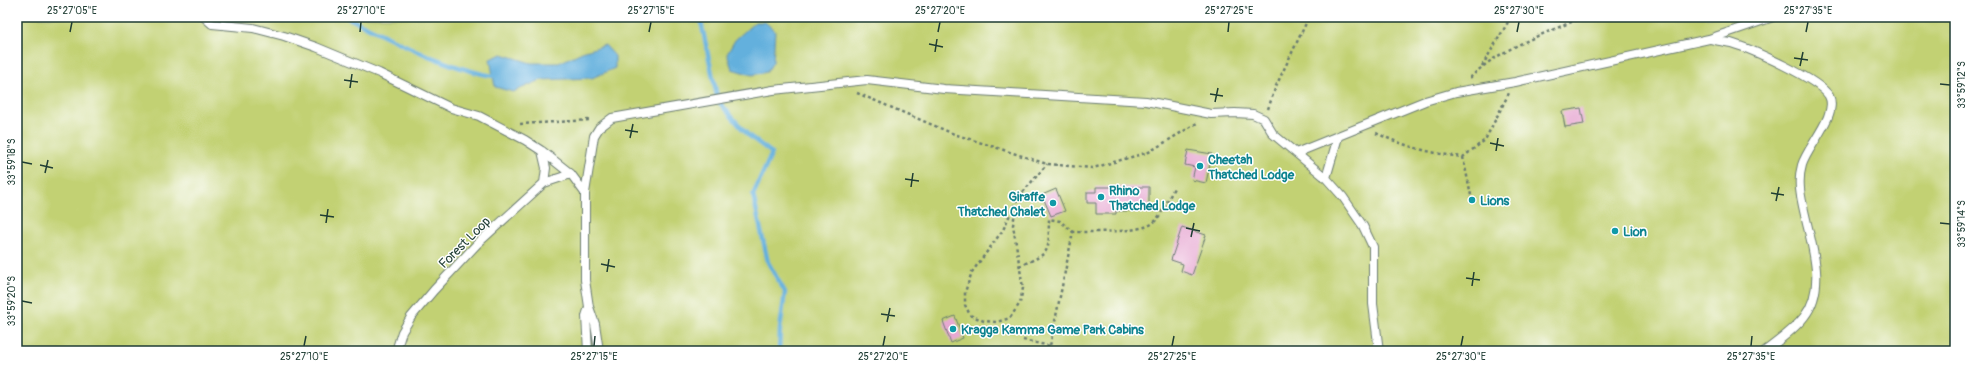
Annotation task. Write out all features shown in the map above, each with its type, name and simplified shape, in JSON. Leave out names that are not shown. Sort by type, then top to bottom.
[{"type":"lane","points":[[204,17],[212,24],[252,28],[284,36],[316,47],[379,73],[451,108],[478,116],[542,151],[571,174],[584,193]]},
{"type":"lane","points":[[1296,153],[1424,101],[1456,92],[1515,82],[1709,39],[1773,17]]},
{"type":"lane","points":[[1709,39],[1731,43],[1759,54],[1809,80],[1822,89],[1829,97],[1831,108],[1825,122],[1804,157],[1799,175],[1800,192],[1815,256],[1816,282],[1814,297],[1804,317],[1789,332],[1765,351]]},
{"type":"lane","points":[[599,351],[594,320],[589,307],[585,280],[586,216],[584,193],[594,136],[599,128],[612,118],[773,90],[867,80],[944,89],[1146,101],[1211,114],[1253,114],[1264,119],[1273,134],[1326,178],[1343,197],[1363,226],[1372,247],[1373,304],[1379,351]]},
{"type":"lane","points":[[1326,178],[1338,137]]},
{"type":"lane","points":[[542,151],[546,168],[544,183]]},
{"type":"lane","name":"Forest Loop","points":[[396,351],[402,332],[434,290],[477,244],[544,183],[571,174]]},
{"type":"lane","points":[[588,351],[586,316],[589,307]]},
{"type":"path","points":[[1264,119],[1276,86],[1309,17]]},
{"type":"path","points":[[1456,92],[1481,66],[1511,17]]},
{"type":"path","points":[[1481,66],[1522,44],[1583,17]]},
{"type":"path","points":[[1362,127],[1396,142],[1438,155],[1463,157],[1485,140],[1515,82]]},
{"type":"path","points":[[854,92],[954,134],[1047,164],[1093,168],[1149,152],[1211,114]]},
{"type":"path","points":[[498,126],[612,118]]},
{"type":"path","points":[[1463,157],[1472,200]]},
{"type":"path","points":[[1017,199],[1013,224],[1023,288],[1020,303],[1010,318],[997,322],[984,321],[970,315],[965,305],[965,292],[972,272],[1003,230],[1017,199],[1047,164]]},
{"type":"path","points":[[1019,266],[1041,257],[1049,246],[1050,219],[1064,224],[1073,232],[1116,231],[1147,226],[1154,223],[1176,186]]},
{"type":"path","points":[[1116,225],[1116,231]]},
{"type":"path","points":[[1049,351],[1073,232]]},
{"type":"path","points":[[1023,340],[1050,346]]},
{"type":"green space","points":[[17,17],[1955,17],[1955,351],[17,351]]},
{"type":"water","points":[[755,22],[765,22],[775,31],[773,62],[767,72],[752,75],[732,69],[727,54],[735,40]]},
{"type":"water","points":[[605,45],[615,56],[615,68],[592,78],[541,80],[513,92],[495,87],[490,59],[502,54],[531,63],[559,63],[582,52]]},
{"type":"building","points":[[1581,108],[1584,124],[1565,127],[1562,111]]},
{"type":"building","name":"Cheetah Thatched Lodge","points":[[1188,150],[1212,154],[1206,183],[1192,180],[1195,167],[1185,165]]},
{"type":"building","points":[[1096,187],[1149,187],[1149,211],[1116,211],[1116,214],[1096,214],[1096,203],[1087,203],[1087,192],[1096,192]]},
{"type":"building","name":"Giraffe Thatched Chalet","points":[[1056,189],[1065,211],[1051,216],[1042,195]]},
{"type":"building","points":[[1182,227],[1206,235],[1192,275],[1181,271],[1183,264],[1171,260]]},
{"type":"building","name":"Kragga Kamma Game Park Cabins","points":[[955,316],[963,338],[951,343],[943,321]]},
{"type":"waterway","points":[[346,17],[437,59],[475,72],[493,76]]},
{"type":"waterway","points":[[700,17],[718,101],[748,135],[772,153],[753,195],[768,262],[785,292],[780,329],[779,351]]},
{"type":"place","name":"Cheetah Thatched Lodge","points":[[1200,166]]},
{"type":"place","name":"Rhino Thatched Lodge","points":[[1101,197]]},
{"type":"place","name":"Lions","points":[[1472,200]]},
{"type":"place","name":"Giraffe Thatched Chalet","points":[[1053,203]]},
{"type":"place","name":"Lion","points":[[1615,231]]},
{"type":"place","name":"Kragga Kamma Game Park Cabins","points":[[953,329]]}]
